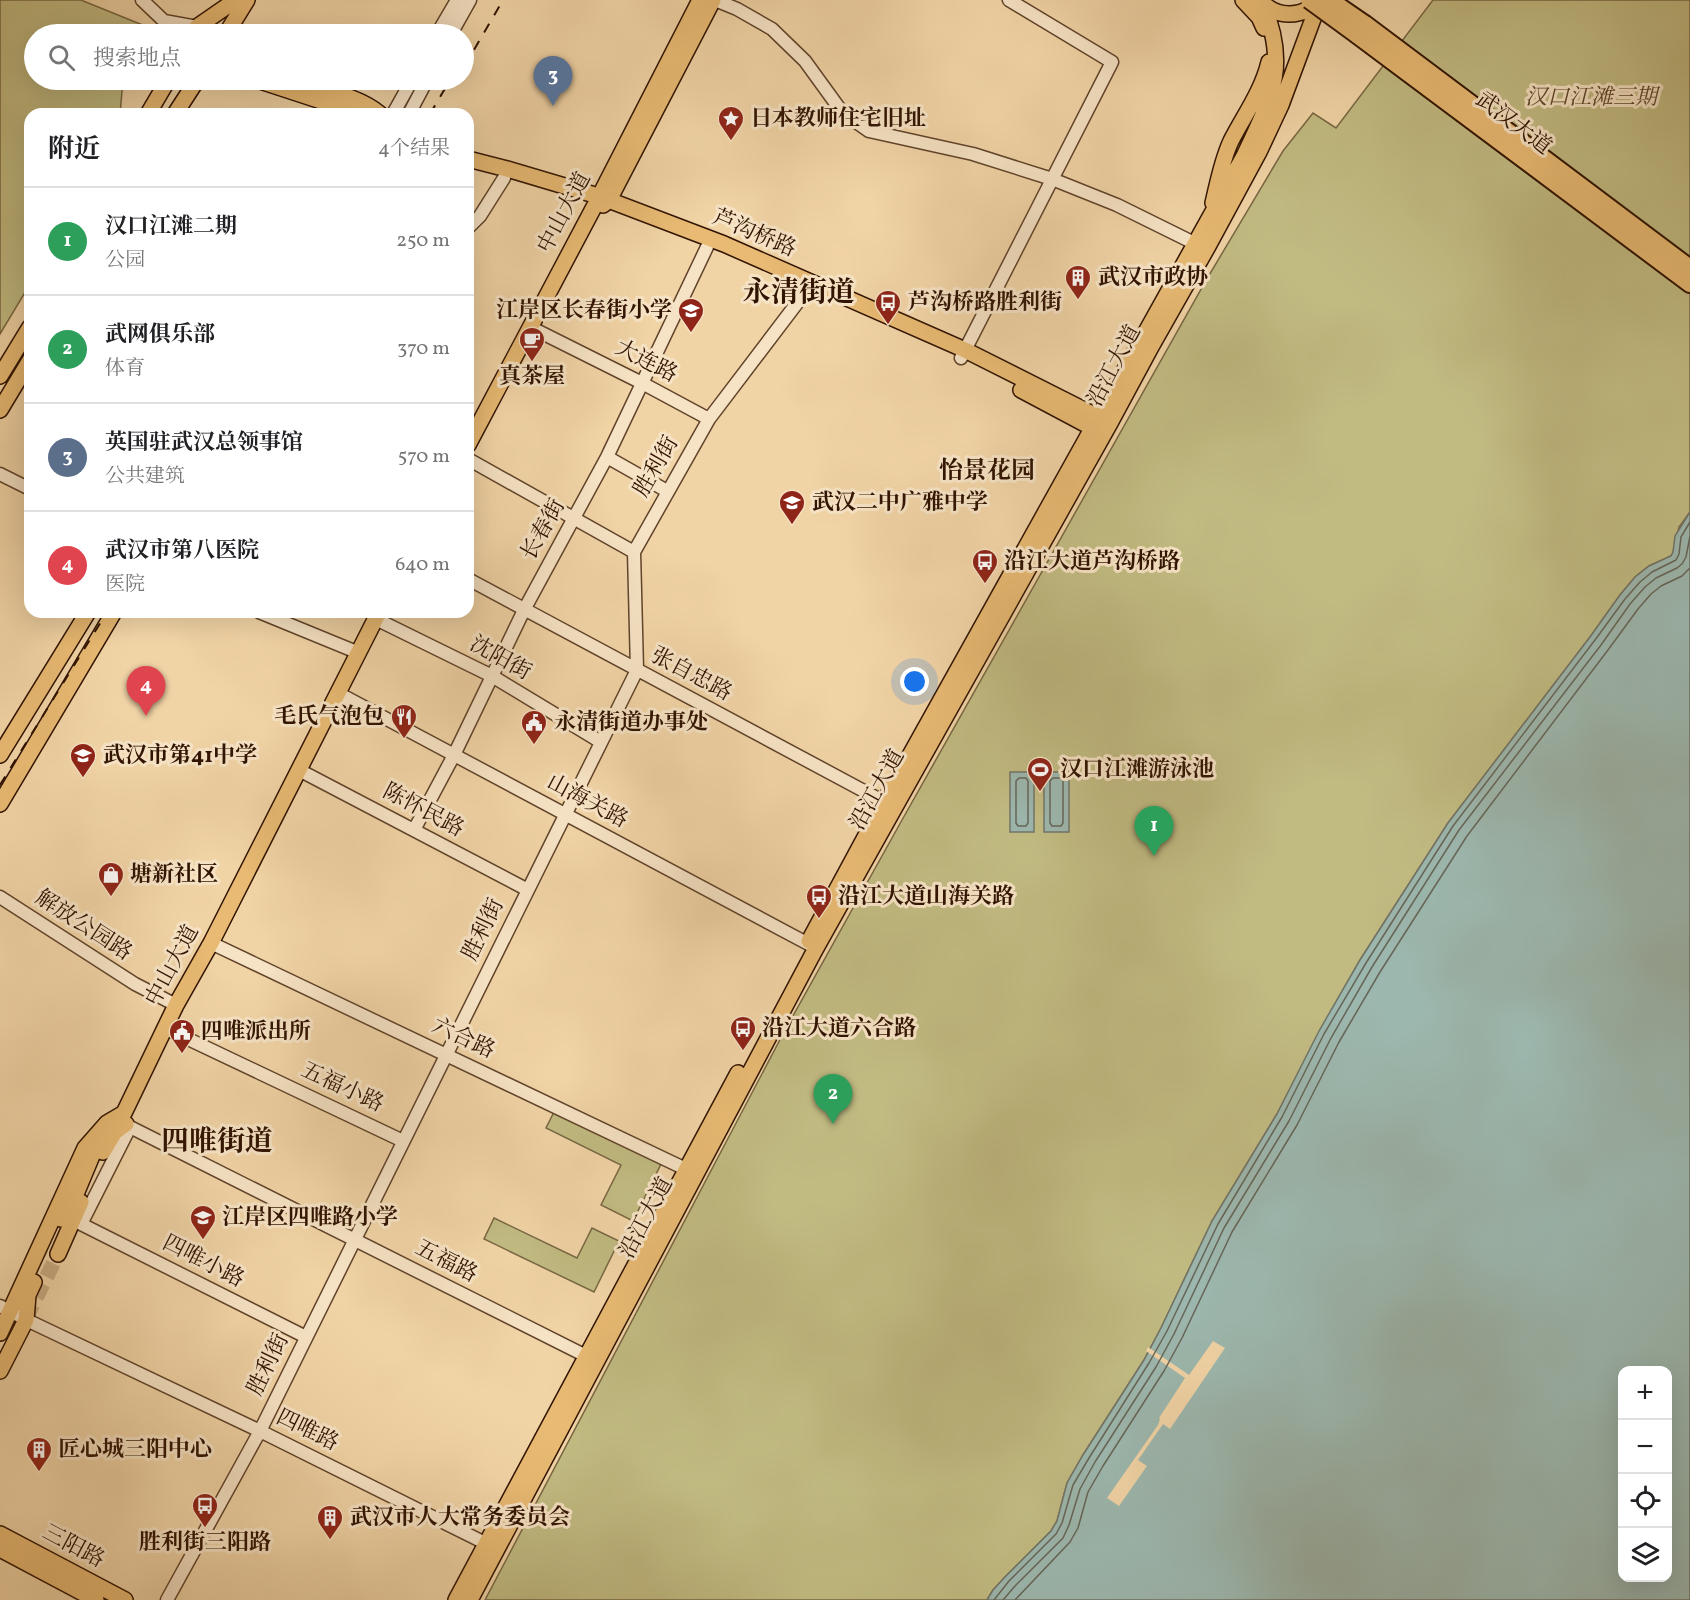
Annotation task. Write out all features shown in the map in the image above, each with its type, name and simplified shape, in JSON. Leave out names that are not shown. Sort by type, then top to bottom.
[{"type":"highway","name":"武汉大道","points":[[1309,0],[1690,284]]},
{"type":"highway","name":"武汉大道","points":[[1332,0],[1690,268]]},
{"type":"main road","points":[[232,24],[247,0]]},
{"type":"main road","name":"中山大道","points":[[601,202],[700,0]]},
{"type":"main road","name":"中山大道","points":[[474,434],[530,327],[714,0]]},
{"type":"main road","points":[[1243,0],[1262,22],[1273,45]]},
{"type":"main road","points":[[1261,0],[1276,11],[1288,14],[1306,10],[1319,0]]},
{"type":"main road","name":"沿江大道","points":[[1102,426],[1244,156],[1269,99],[1275,69],[1273,45],[1261,0]]},
{"type":"main road","name":"沿江大道","points":[[470,1600],[591,1359],[811,946],[1102,426],[1259,152],[1281,105],[1319,0]]},
{"type":"main road","points":[[1281,105],[1296,81],[1332,0]]},
{"type":"main road","points":[[204,24],[232,1]]},
{"type":"main road","points":[[152,108],[162,90]]},
{"type":"main road","points":[[179,108],[191,90]]},
{"type":"main road","points":[[288,90],[343,108]]},
{"type":"main road","points":[[325,90],[374,108]]},
{"type":"main road","name":"芦沟桥路","points":[[474,161],[507,169],[724,244],[809,286],[963,354],[1102,426]]},
{"type":"main road","name":"芦沟桥路","points":[[474,170],[601,202],[707,247],[809,286]]},
{"type":"main road","points":[[0,376],[24,337]]},
{"type":"main road","points":[[2,407],[24,370]]},
{"type":"main road","points":[[0,755],[84,618]]},
{"type":"main road","points":[[0,804],[110,618]]},
{"type":"main road","name":"中山大道","points":[[0,1371],[26,1320],[28,1295],[96,1146],[105,1133],[126,1121],[176,1005],[211,943],[376,618]]},
{"type":"main road","points":[[58,1254],[106,1144],[126,1121]]},
{"type":"main road","name":"中山大道","points":[[0,1334],[5,1309],[85,1148],[107,1123],[126,1121]]},
{"type":"main road","name":"沿江大道","points":[[456,1600],[485,1543],[591,1359]]},
{"type":"main road","name":"三阳路","points":[[0,1533],[125,1600]]},
{"type":"main road","name":"三阳路","points":[[0,1549],[96,1600]]},
{"type":"street","points":[[142,0],[164,21],[173,24]]},
{"type":"street","points":[[443,24],[457,0]]},
{"type":"street","points":[[457,24],[470,0]]},
{"type":"street","points":[[714,0],[737,9],[772,29],[805,61],[842,112],[869,130],[973,154],[1052,179],[1126,209],[1196,244]]},
{"type":"street","points":[[963,354],[1112,62],[1009,0]]},
{"type":"street","points":[[396,108],[406,90]]},
{"type":"street","points":[[412,108],[422,90]]},
{"type":"street","points":[[474,222],[504,178]]},
{"type":"street","name":"长春街","points":[[414,830],[524,610],[607,457],[707,247]]},
{"type":"street","name":"胜利街","points":[[166,1600],[260,1431],[637,670],[634,552],[709,419],[809,286]]},
{"type":"street","name":"大连路","points":[[530,327],[709,419]]},
{"type":"street","points":[[607,457],[667,491]]},
{"type":"street","points":[[474,462],[634,552]]},
{"type":"street","points":[[0,474],[24,486]]},
{"type":"street","name":"张自忠路","points":[[474,582],[889,805]]},
{"type":"street","points":[[274,618],[359,653]]},
{"type":"street","name":"沈阳街","points":[[384,618],[492,676],[601,742]]},
{"type":"street","name":"山海关路","points":[[338,693],[811,946]]},
{"type":"street","name":"陈怀民路","points":[[299,770],[528,890]]},
{"type":"street","name":"解放公园路","points":[[0,897],[135,984],[176,1005]]},
{"type":"street","name":"六合路","points":[[211,943],[691,1172]]},
{"type":"street","name":"五福小路","points":[[165,1028],[403,1141]]},
{"type":"street","name":"中山大道","points":[[81,1224],[126,1121]]},
{"type":"street","name":"五福路","points":[[126,1121],[591,1359]]},
{"type":"street","name":"四唯小路","points":[[81,1224],[306,1337]]},
{"type":"street","name":"四唯路","points":[[5,1309],[260,1431],[485,1543]]},
{"type":"green space","points":[[0,0],[81,0],[140,24],[24,24],[24,90],[122,90],[121,108],[24,108],[24,294],[0,334]]},
{"type":"green space","name":"汉口江滩三期","points":[[1433,0],[1690,0],[1690,512],[1679,527],[1673,553],[1649,566],[1635,577],[1620,595],[1448,823],[1360,960],[1319,1032],[1277,1114],[1212,1221],[1144,1360],[1067,1483],[1057,1521],[1051,1531],[993,1590],[987,1600],[485,1600],[784,1032],[1208,277],[1283,151],[1313,113],[1336,128]]},
{"type":"green space","points":[[555,1110],[662,1162],[633,1221],[601,1205],[621,1165],[546,1128]]},
{"type":"green space","points":[[494,1218],[577,1258],[592,1228],[619,1241],[594,1292],[484,1239]]},
{"type":"water","points":[[1690,512],[1690,1600],[987,1600],[1005,1577],[1051,1531],[1057,1521],[1067,1483],[1144,1360],[1212,1221],[1277,1114],[1319,1031],[1360,960],[1448,823],[1620,595],[1635,577],[1649,566],[1671,556],[1675,536]]},
{"type":"water","points":[[1010,772],[1034,772],[1034,832],[1010,832]]},
{"type":"water","points":[[1044,772],[1069,772],[1069,832],[1044,832]]},
{"type":"pier","points":[[1213,1341],[1225,1348],[1170,1429],[1163,1424],[1138,1460],[1147,1466],[1119,1506],[1107,1498],[1158,1425],[1159,1418],[1185,1378],[1146,1351],[1148,1347],[1189,1375]]},
{"type":"tunnel","points":[[26,1318],[58,1254]]},
{"type":"tunnel","points":[[86,1589],[108,1600]]},
{"type":"railway","points":[[474,50],[503,0]]},
{"type":"railway","points":[[434,108],[444,90]]},
{"type":"railway","points":[[0,785],[103,618]]},
{"type":"place","name":"英国驻武汉总领事馆","points":[[553,106]]},
{"type":"place","name":"日本教师住宅旧址","points":[[731,142]]},
{"type":"place","name":"武汉市政协","points":[[1078,301]]},
{"type":"place","name":"芦沟桥路胜利街","points":[[888,326]]},
{"type":"place","name":"江岸区长春街小学","points":[[691,334]]},
{"type":"place","name":"真茶屋","points":[[532,363]]},
{"type":"place","name":"武汉二中广雅中学","points":[[792,526]]},
{"type":"place","name":"沿江大道芦沟桥路","points":[[985,585]]},
{"type":"place","name":"武汉市第八医院","points":[[146,716]]},
{"type":"place","name":"毛氏气泡包","points":[[404,740]]},
{"type":"place","name":"永清街道办事处","points":[[534,746]]},
{"type":"place","name":"武汉市第41中学","points":[[83,779]]},
{"type":"place","name":"汉口江滩游泳池","points":[[1040,793]]},
{"type":"place","name":"汉口江滩二期","points":[[1154,856]]},
{"type":"place","name":"塘新社区","points":[[111,898]]},
{"type":"place","name":"沿江大道山海关路","points":[[819,920]]},
{"type":"place","name":"沿江大道六合路","points":[[743,1052]]},
{"type":"place","name":"四唯派出所","points":[[182,1055]]},
{"type":"place","name":"武网俱乐部","points":[[833,1124]]},
{"type":"place","name":"江岸区四唯路小学","points":[[203,1241]]},
{"type":"place","name":"匠心城三阳中心","points":[[39,1473]]},
{"type":"place","name":"胜利街三阳路","points":[[205,1529]]},
{"type":"place","name":"武汉市人大常务委员会","points":[[330,1541]]},
{"type":"district","name":"永清街道","points":[[799,293]]},
{"type":"district","name":"怡景花园","points":[[987,472]]},
{"type":"district","name":"四唯街道","points":[[217,1142]]}]
